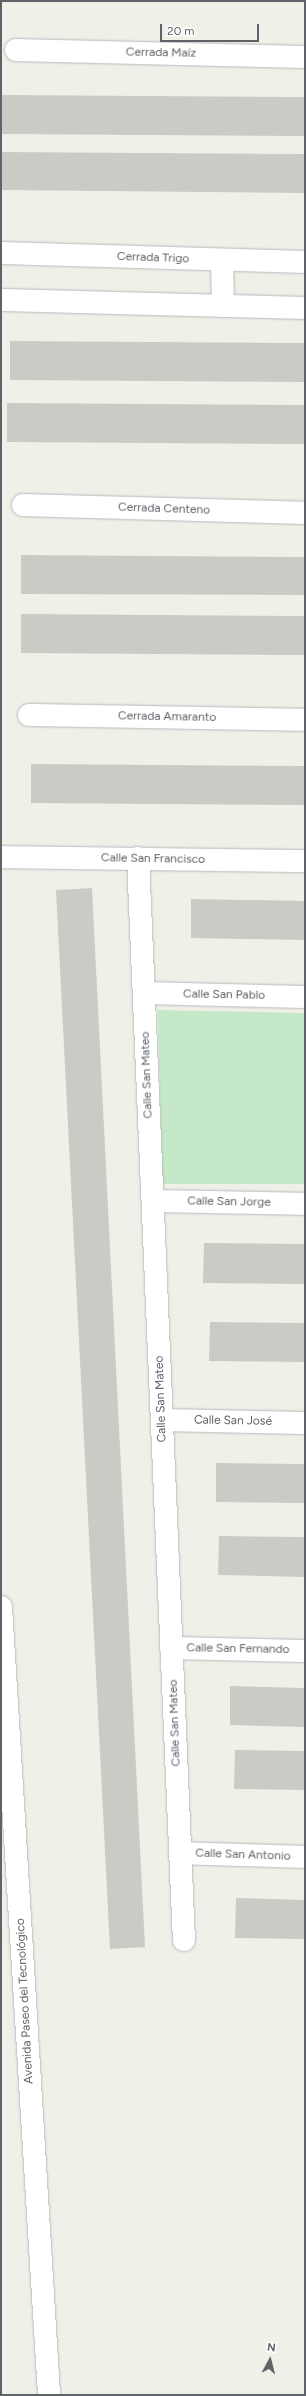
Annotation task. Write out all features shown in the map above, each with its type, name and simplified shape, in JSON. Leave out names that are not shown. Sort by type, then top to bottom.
[{"type":"street","name":"Cerrada Maíz","points":[[16,50],[305,56]]},
{"type":"street","name":"Cerrada Trigo","points":[[1,253],[305,262]]},
{"type":"street","points":[[222,260],[223,306]]},
{"type":"street","points":[[1,300],[305,308]]},
{"type":"street","name":"Cerrada Centeno","points":[[23,505],[305,513]]},
{"type":"street","name":"Cerrada Amaranto","points":[[29,714],[305,720]]},
{"type":"street","name":"Calle San Francisco","points":[[1,857],[305,861]]},
{"type":"street","name":"Calle San Mateo","points":[[138,858],[184,1940]]},
{"type":"street","name":"Calle San Pablo","points":[[144,993],[305,997]]},
{"type":"street","name":"Calle San Jorge","points":[[153,1201],[305,1204]]},
{"type":"street","name":"Calle San José","points":[[162,1420],[305,1423]]},
{"type":"street","name":"Avenida Paseo del Tecnológico","points":[[1,1607],[49,2395]]},
{"type":"street","name":"Calle San Fernando","points":[[172,1648],[305,1651]]},
{"type":"street","name":"Calle San Antonio","points":[[180,1853],[305,1857]]},
{"type":"green space","points":[[158,1010],[305,1013],[305,1184],[162,1184]]},
{"type":"building","points":[[1,95],[305,97],[305,136],[1,134]]},
{"type":"building","points":[[1,152],[305,154],[305,193],[1,190]]},
{"type":"building","points":[[10,341],[305,343],[305,382],[10,380]]},
{"type":"building","points":[[7,403],[305,405],[305,444],[7,442]]},
{"type":"building","points":[[21,555],[305,557],[305,595],[21,594]]},
{"type":"building","points":[[21,614],[305,616],[305,655],[21,653]]},
{"type":"building","points":[[31,764],[305,766],[305,805],[31,803]]},
{"type":"building","points":[[92,888],[145,1947],[110,1949],[56,890]]},
{"type":"building","points":[[191,899],[305,901],[305,940],[191,938]]},
{"type":"building","points":[[204,1243],[305,1244],[305,1284],[203,1283]]},
{"type":"building","points":[[210,1322],[305,1323],[305,1362],[209,1361]]},
{"type":"building","points":[[216,1463],[305,1464],[305,1503],[216,1502]]},
{"type":"building","points":[[219,1536],[305,1537],[305,1577],[218,1575]]},
{"type":"building","points":[[230,1686],[305,1688],[305,1727],[230,1725]]},
{"type":"building","points":[[235,1750],[305,1751],[305,1790],[234,1789]]},
{"type":"building","points":[[236,1898],[305,1900],[305,1939],[235,1938]]}]
